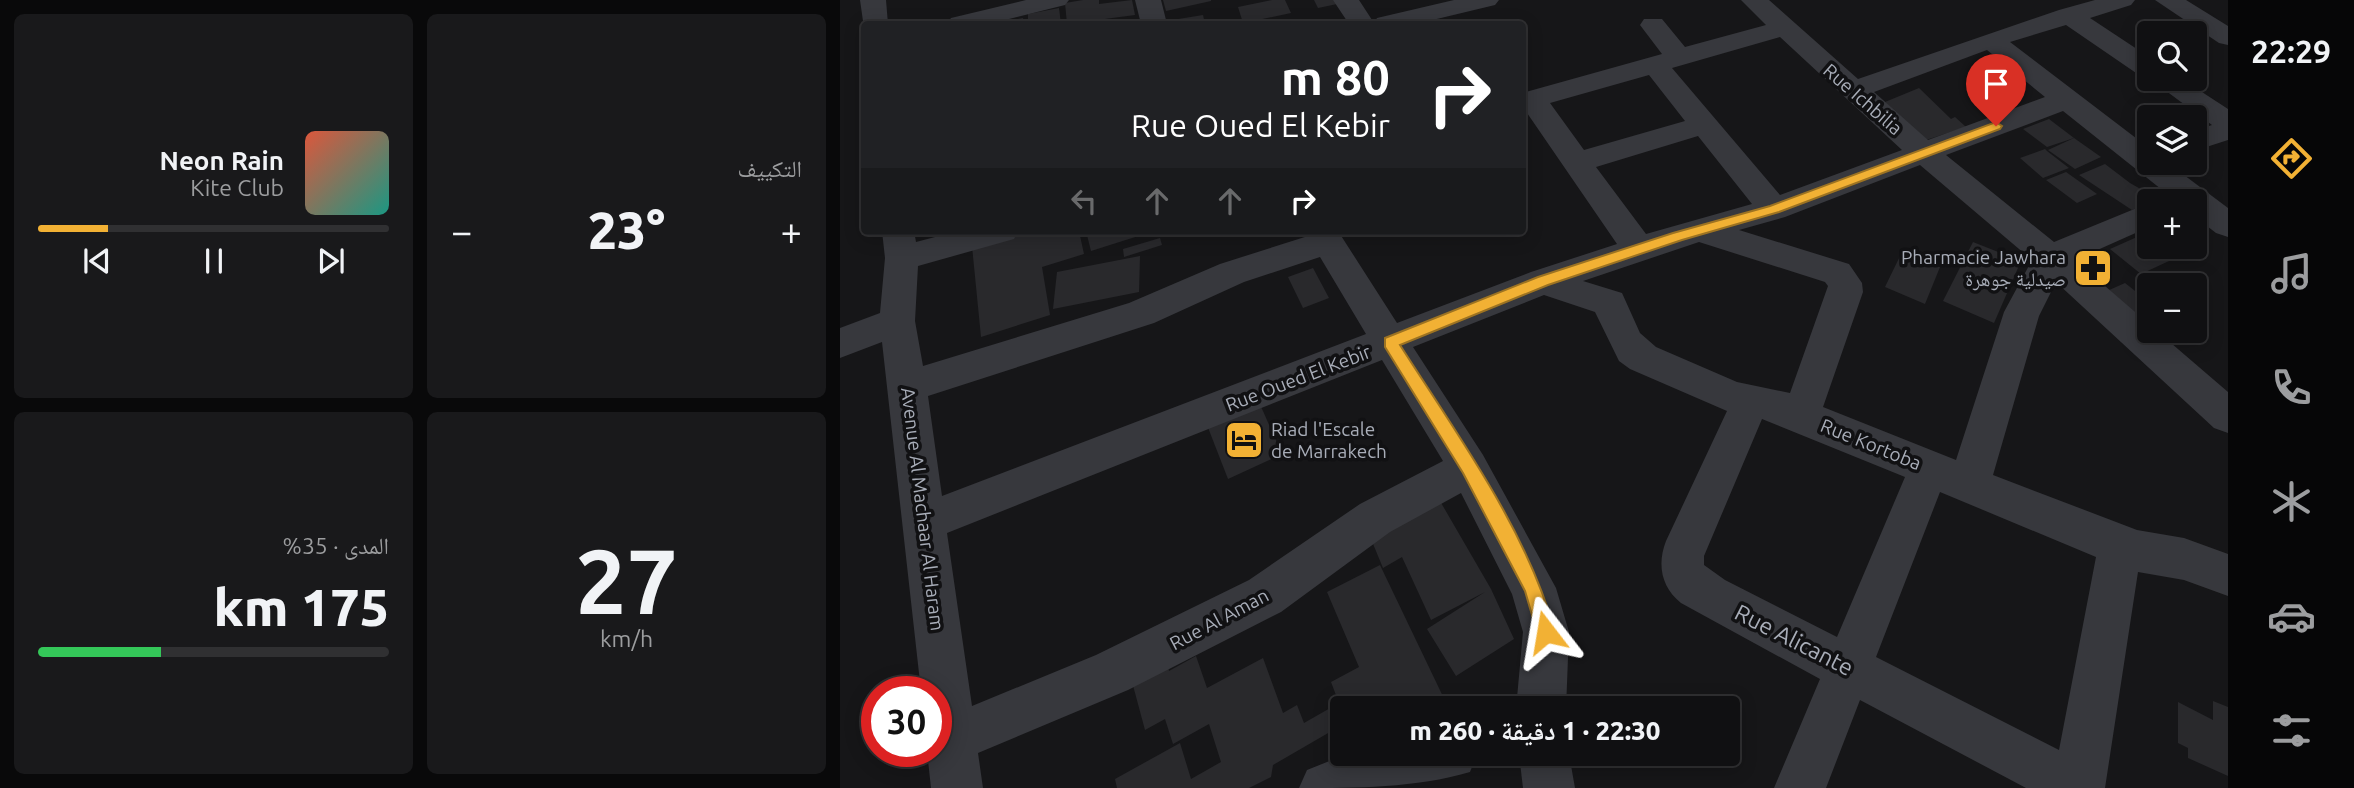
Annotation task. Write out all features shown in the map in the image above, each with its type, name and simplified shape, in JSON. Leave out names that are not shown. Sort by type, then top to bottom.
[{"type":"street","points":[[873,0],[874,21]]},
{"type":"street","points":[[972,21],[1056,0]]},
{"type":"street","points":[[1148,0],[1153,21]]},
{"type":"street","points":[[1346,0],[1360,21]]},
{"type":"street","points":[[1398,21],[1486,0]]},
{"type":"street","name":"Rue Ichbilia","points":[[1754,0],[1924,152],[2220,398]]},
{"type":"street","points":[[1853,90],[1990,40],[2122,0]]},
{"type":"street","points":[[2168,0],[2228,37]]},
{"type":"street","points":[[2068,15],[2137,61]]},
{"type":"street","points":[[1653,26],[1668,62],[1704,125],[1774,209]]},
{"type":"street","points":[[1639,249],[1577,162],[1527,100],[1783,28]]},
{"type":"street","points":[[1990,40],[2137,150]]},
{"type":"street","points":[[2182,91],[2228,122]]},
{"type":"street","name":"Rue Oued El Kebir","points":[[925,522],[1543,281],[1699,230],[1774,209],[2067,99]]},
{"type":"street","points":[[1577,162],[1704,125]]},
{"type":"street","points":[[2207,137],[2228,130]]},
{"type":"street","points":[[2162,175],[2174,189]]},
{"type":"street","points":[[2207,213],[2228,225]]},
{"type":"street","points":[[1800,788],[1849,668],[1949,476],[2022,312],[2050,257],[2137,219]]},
{"type":"street","points":[[1699,230],[1838,273],[1845,283],[1845,292],[1801,415]]},
{"type":"street","points":[[900,244],[971,235]]},
{"type":"street","points":[[908,387],[1141,313],[1324,237],[1469,468],[1534,588],[1546,632],[1535,696]]},
{"type":"street","name":"Avenue Al Machaar Al Haram","points":[[900,244],[897,321],[908,387],[944,676]]},
{"type":"street","name":"Rue Kortoba","points":[[1543,281],[1609,303],[1632,351],[1733,397],[1777,405],[2120,545],[2184,559],[2228,575]]},
{"type":"street","points":[[840,344],[897,321]]},
{"type":"street","name":"Rue Alicante","points":[[1751,400],[1682,556],[1681,570],[1684,579],[1709,596],[2078,788]]},
{"type":"street","name":"Rue Al Aman","points":[[952,739],[1111,673],[1230,614],[1276,589],[1375,518],[1469,468]]},
{"type":"street","points":[[2078,788],[2120,545]]},
{"type":"street","name":"Avenue Al Machaar Al Haram","points":[[952,739],[957,788]]},
{"type":"street","points":[[1325,788],[1385,766]]},
{"type":"street","points":[[1546,766],[1549,788]]},
{"type":"building","points":[[1099,0],[1099,4],[1132,0],[1135,15],[1067,21],[1065,3]]},
{"type":"building","points":[[1163,0],[1211,0],[1211,1],[1166,11]]},
{"type":"building","points":[[1285,0],[1291,13],[1242,21],[1238,7]]},
{"type":"building","points":[[1314,0],[1341,0],[1342,3],[1318,8]]},
{"type":"building","points":[[1059,8],[1061,21],[1028,21],[1028,14]]},
{"type":"building","points":[[1203,15],[1204,21],[1172,21]]},
{"type":"building","points":[[1919,88],[1951,119],[1955,117],[1966,127],[1920,142],[1885,102]]},
{"type":"building","points":[[2049,119],[2074,138],[2047,147],[2023,129]]},
{"type":"building","points":[[2074,138],[2101,157],[2075,169],[2048,150]]},
{"type":"building","points":[[2045,149],[2069,168],[2043,178],[2020,158]]},
{"type":"building","points":[[2105,164],[2140,189],[2137,189],[2137,208],[2132,210],[2079,175]]},
{"type":"building","points":[[2066,172],[2097,194],[2077,203],[2046,180]]},
{"type":"building","points":[[1009,235],[1080,235],[1084,254],[1042,267],[1050,315],[981,337],[972,246]]},
{"type":"building","points":[[1087,235],[1142,235],[1091,251]]},
{"type":"building","points":[[2137,237],[2137,259],[2169,261],[2140,273],[2110,249]]},
{"type":"building","points":[[1160,238],[1162,245],[1124,257],[1123,249]]},
{"type":"building","points":[[1973,242],[2021,261],[1994,323],[1943,301]]},
{"type":"building","points":[[1902,252],[1940,267],[1925,304],[1885,287]]},
{"type":"building","points":[[1140,256],[1139,292],[1053,309],[1057,272]]},
{"type":"building","points":[[1313,268],[1329,298],[1303,308],[1288,277]]},
{"type":"building","points":[[2125,283],[2137,292],[2137,316],[2107,291]]},
{"type":"building","name":"Riad l'Escale de Marrakech","points":[[1259,402],[1282,454],[1228,479],[1207,425]]},
{"type":"building","points":[[1440,501],[1491,589],[1514,639],[1456,676],[1427,629],[1485,592],[1431,620],[1402,557],[1383,568],[1371,539]]},
{"type":"building","points":[[1380,565],[1443,696],[1336,696],[1331,682],[1359,667],[1327,592]]},
{"type":"building","points":[[1196,656],[1207,688],[1263,658],[1283,713],[1297,705],[1304,723],[1330,708],[1330,732],[1273,765],[1271,777],[1249,788],[1117,788],[1115,779],[1180,743],[1191,779],[1221,762],[1209,724],[1173,744],[1165,719],[1145,730],[1131,678],[1166,660],[1169,671]]},
{"type":"building","points":[[2213,701],[2228,707],[2228,776],[2188,758],[2188,748],[2178,743],[2178,702],[2213,720]]},
{"type":"place","name":"Pharmacie Jawhara صيدلية جوهرة","points":[[2093,268]]},
{"type":"place","name":"Riad l'Escale de Marrakech","points":[[1244,440]]},
{"type":"route","points":[[1546,632],[1534,588],[1469,468],[1391,342],[1543,281],[1678,236],[1774,209],[1996,126]]}]
